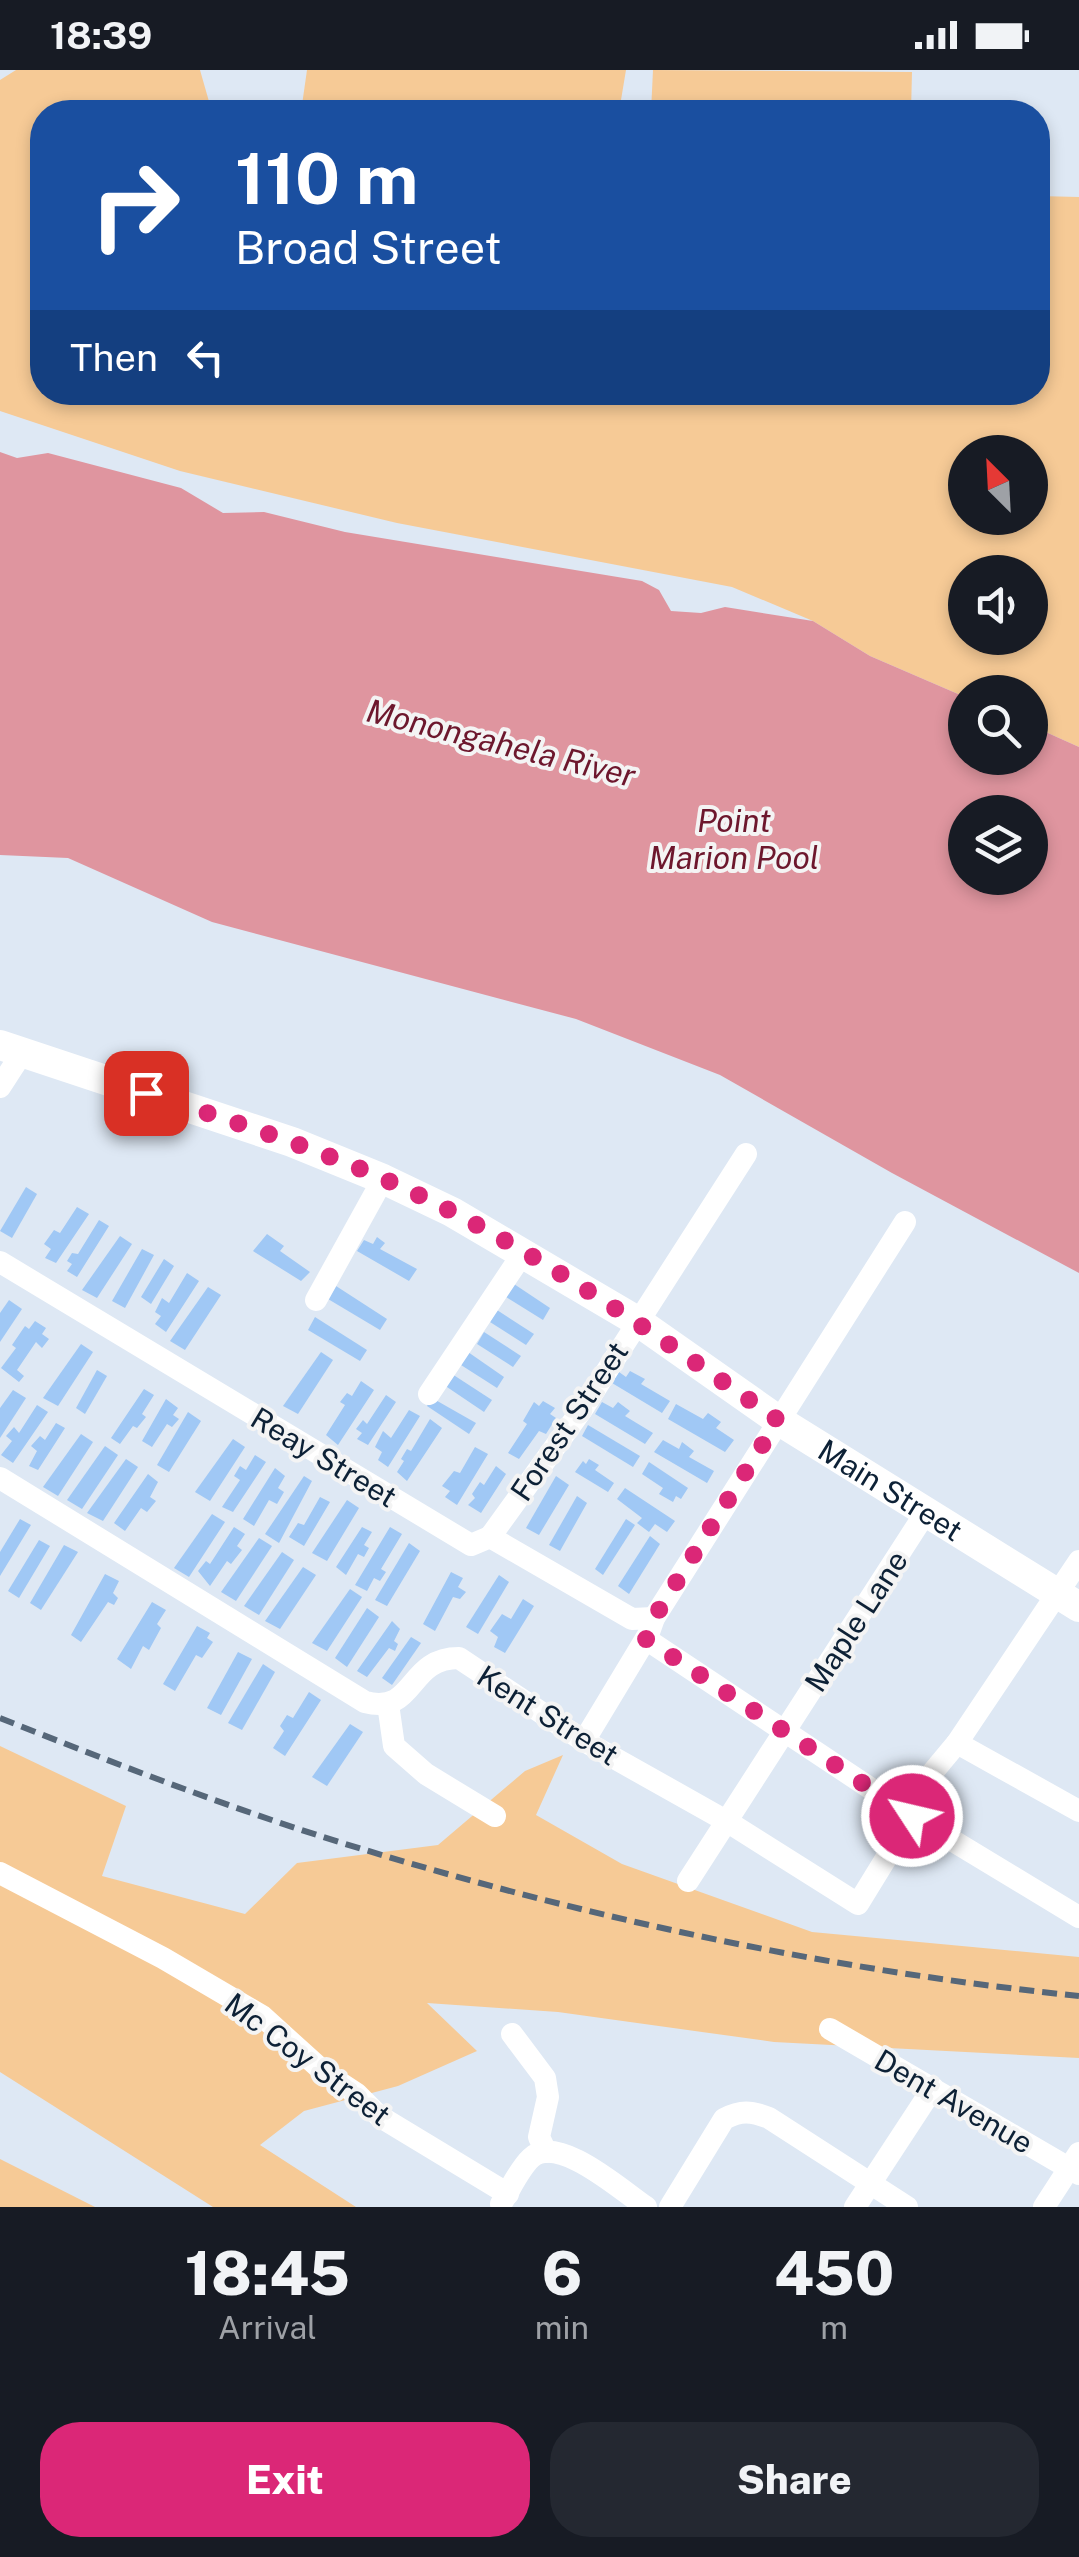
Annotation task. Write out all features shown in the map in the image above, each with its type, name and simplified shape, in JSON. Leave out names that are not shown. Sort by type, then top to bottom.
[{"type":"main road","name":"Main Street","points":[[11,1049],[254,1129],[384,1179],[452,1212],[636,1321],[778,1420],[1067,1600]]},
{"type":"street","points":[[0,1088],[11,1049]]},
{"type":"street","name":"Forest Street","points":[[490,1536],[583,1408],[746,1154]]},
{"type":"street","points":[[316,1300],[384,1179]]},
{"type":"street","points":[[584,1740],[778,1420],[905,1222]]},
{"type":"street","points":[[429,1394],[523,1253]]},
{"type":"street","name":"Reay Street","points":[[0,1262],[471,1545],[490,1536],[650,1628],[785,1732],[912,1816],[1079,1917]]},
{"type":"street","points":[[0,1478],[365,1702],[388,1704],[394,1746],[426,1774],[496,1816]]},
{"type":"street","name":"Maple Lane","points":[[688,1882],[926,1512]]},
{"type":"street","points":[[912,1816],[922,1785],[1067,1600],[1079,1561]]},
{"type":"street","name":"Kent Street","points":[[388,1704],[396,1702],[430,1663],[459,1658],[584,1740],[728,1822],[858,1904],[912,1816]]},
{"type":"street","points":[[957,1743],[1079,1811]]},
{"type":"street","points":[[884,1795],[922,1785]]},
{"type":"street","name":"Mc Coy Street","points":[[0,1873],[163,1958],[262,2016],[379,2116],[503,2201]]},
{"type":"street","name":"Dent Avenue","points":[[830,2029],[1076,2165]]},
{"type":"street","points":[[512,2034],[545,2078],[548,2097],[539,2137],[546,2152]]},
{"type":"street","points":[[855,2207],[932,2088]]},
{"type":"street","points":[[670,2207],[724,2119],[739,2112],[769,2118],[907,2207]]},
{"type":"street","points":[[503,2201],[532,2157],[566,2152],[646,2207]]},
{"type":"street","points":[[1044,2207],[1076,2165]]},
{"type":"shaded area","points":[[16,70],[200,70],[209,100],[30,100],[30,405],[1050,405],[1050,196],[1079,197],[1079,747],[1048,733],[1048,675],[948,675],[948,690],[870,656],[813,621],[732,587],[397,523],[180,471],[0,411],[0,80]]},
{"type":"shaded area","points":[[307,70],[626,70],[621,100],[303,100]]},
{"type":"shaded area","points":[[653,70],[912,72],[911,100],[652,100]]},
{"type":"shaded area","points":[[0,1746],[126,1806],[102,1876],[245,1914],[297,1863],[438,1845],[525,1771],[563,1755],[536,1815],[622,1864],[812,1932],[1079,1957],[1079,2058],[774,2042],[558,2012],[427,2003],[477,2051],[398,2086],[304,2111],[260,2145],[356,2207],[213,2207],[0,2072]]},
{"type":"shaded area","points":[[0,2159],[95,2207],[0,2207]]},
{"type":"water","name":"Point Marion Pool","points":[[0,452],[17,458],[48,453],[181,488],[223,513],[264,512],[345,532],[642,581],[659,590],[671,611],[701,613],[725,607],[813,621],[870,656],[948,690],[948,775],[1048,775],[1048,733],[1079,747],[1079,1273],[720,1075],[576,1019],[212,922],[68,858],[0,855]]},
{"type":"building","points":[[26,1187],[37,1194],[12,1238],[0,1231]]},
{"type":"building","points":[[77,1207],[89,1214],[56,1263],[45,1258],[51,1249],[44,1244],[54,1230],[60,1233]]},
{"type":"building","points":[[99,1220],[109,1226],[77,1277],[67,1271],[72,1264],[67,1261],[72,1253],[78,1254]]},
{"type":"building","points":[[267,1234],[284,1246],[280,1251],[310,1272],[301,1281],[253,1251]]},
{"type":"building","points":[[120,1236],[132,1244],[97,1298],[82,1290]]},
{"type":"building","points":[[377,1237],[385,1243],[380,1249],[417,1269],[409,1281],[357,1251],[364,1240],[373,1244]]},
{"type":"building","points":[[142,1249],[154,1255],[125,1308],[112,1301]]},
{"type":"building","points":[[164,1259],[174,1266],[151,1304],[141,1297]]},
{"type":"building","points":[[187,1273],[199,1281],[166,1332],[155,1324],[161,1316],[155,1312],[162,1298],[169,1303]]},
{"type":"building","points":[[514,1284],[550,1308],[543,1320],[506,1297]]},
{"type":"building","points":[[336,1286],[387,1319],[380,1330],[328,1299]]},
{"type":"building","points":[[208,1287],[221,1295],[185,1350],[170,1341]]},
{"type":"building","points":[[9,1300],[22,1309],[0,1342],[0,1313]]},
{"type":"building","points":[[497,1310],[534,1334],[526,1345],[490,1322]]},
{"type":"building","points":[[315,1317],[367,1350],[360,1361],[308,1330]]},
{"type":"building","points":[[35,1321],[46,1328],[42,1334],[49,1339],[42,1348],[36,1342],[17,1370],[24,1376],[19,1382],[1,1368],[16,1348],[12,1345],[25,1326],[29,1329]]},
{"type":"building","points":[[484,1332],[521,1356],[513,1367],[477,1344]]},
{"type":"building","points":[[81,1344],[93,1352],[58,1406],[43,1398]]},
{"type":"building","points":[[321,1352],[333,1360],[298,1414],[283,1406]]},
{"type":"building","points":[[468,1352],[504,1377],[497,1388],[461,1365]]},
{"type":"building","points":[[97,1370],[107,1376],[85,1414],[76,1408]]},
{"type":"building","points":[[630,1371],[645,1379],[641,1384],[670,1401],[662,1413],[612,1383],[619,1372],[626,1377]]},
{"type":"building","points":[[452,1374],[492,1400],[484,1412],[444,1385]]},
{"type":"building","points":[[361,1381],[374,1390],[338,1445],[326,1435],[345,1405],[340,1402],[347,1393],[352,1396]]},
{"type":"building","points":[[144,1389],[154,1395],[142,1414],[146,1417],[137,1428],[133,1426],[120,1444],[111,1438]]},
{"type":"building","points":[[13,1390],[26,1398],[0,1438],[0,1408]]},
{"type":"building","points":[[386,1395],[396,1402],[368,1445],[357,1439],[362,1433],[356,1429],[363,1420],[367,1424]]},
{"type":"building","points":[[432,1398],[476,1423],[469,1434],[427,1406]]},
{"type":"building","points":[[166,1399],[178,1408],[173,1415],[179,1419],[172,1427],[167,1424],[152,1447],[142,1441]]},
{"type":"building","points":[[543,1401],[555,1408],[550,1414],[556,1418],[546,1434],[539,1431],[519,1459],[508,1453],[527,1424],[523,1421],[534,1402],[539,1406]]},
{"type":"building","points":[[602,1402],[613,1408],[618,1402],[630,1411],[625,1416],[653,1433],[645,1444],[595,1414]]},
{"type":"building","points":[[676,1404],[703,1419],[708,1413],[721,1422],[716,1428],[734,1440],[725,1452],[668,1419]]},
{"type":"building","points":[[37,1405],[48,1412],[13,1463],[1,1455],[12,1441],[6,1436],[14,1427],[19,1433]]},
{"type":"building","points":[[409,1410],[420,1416],[388,1467],[378,1460],[382,1452],[375,1447],[383,1431],[391,1438]]},
{"type":"building","points":[[188,1412],[201,1421],[169,1472],[157,1465]]},
{"type":"building","points":[[430,1419],[442,1428],[407,1481],[397,1472],[404,1461],[401,1459],[407,1449],[411,1451]]},
{"type":"building","points":[[56,1423],[65,1428],[38,1470],[29,1466],[37,1451],[31,1446],[40,1436],[45,1440]]},
{"type":"building","points":[[588,1425],[640,1456],[633,1467],[582,1436]]},
{"type":"building","points":[[81,1434],[93,1442],[58,1496],[43,1487]]},
{"type":"building","points":[[233,1439],[245,1447],[210,1501],[195,1492]]},
{"type":"building","points":[[663,1440],[679,1449],[682,1442],[694,1451],[689,1457],[714,1471],[707,1483],[654,1452]]},
{"type":"building","points":[[105,1446],[118,1455],[82,1509],[67,1500]]},
{"type":"building","points":[[475,1447],[488,1454],[457,1505],[445,1497],[450,1491],[442,1486],[454,1471],[460,1473]]},
{"type":"building","points":[[255,1455],[266,1462],[233,1512],[222,1507],[240,1480],[234,1476],[240,1466],[246,1470]]},
{"type":"building","points":[[126,1459],[138,1467],[103,1521],[87,1513]]},
{"type":"building","points":[[589,1459],[599,1465],[595,1470],[614,1483],[608,1492],[575,1472]]},
{"type":"building","points":[[649,1462],[688,1488],[681,1499],[676,1496],[673,1502],[659,1494],[663,1488],[642,1474]]},
{"type":"building","points":[[496,1466],[506,1474],[481,1513],[468,1505],[480,1482],[484,1485]]},
{"type":"building","points":[[275,1468],[285,1476],[278,1488],[284,1492],[277,1504],[269,1500],[254,1526],[243,1519]]},
{"type":"building","points":[[148,1474],[158,1482],[150,1497],[156,1501],[147,1512],[141,1508],[125,1531],[114,1523]]},
{"type":"building","points":[[304,1476],[312,1481],[279,1543],[265,1534]]},
{"type":"building","points":[[556,1476],[569,1485],[539,1535],[526,1528]]},
{"type":"building","points":[[625,1488],[675,1521],[667,1532],[655,1524],[649,1532],[637,1523],[642,1518],[617,1499]]},
{"type":"building","points":[[577,1496],[587,1503],[560,1551],[549,1545]]},
{"type":"building","points":[[320,1497],[330,1502],[304,1546],[289,1537],[298,1523],[304,1525]]},
{"type":"building","points":[[347,1500],[359,1508],[327,1561],[312,1553]]},
{"type":"building","points":[[212,1514],[225,1522],[189,1577],[174,1568]]},
{"type":"building","points":[[20,1519],[31,1525],[0,1576],[0,1552]]},
{"type":"building","points":[[626,1519],[635,1525],[603,1575],[595,1569]]},
{"type":"building","points":[[234,1527],[245,1534],[237,1546],[242,1550],[231,1564],[227,1561],[210,1586],[198,1571],[206,1561],[210,1564]]},
{"type":"building","points":[[362,1527],[372,1532],[364,1545],[369,1548],[364,1557],[358,1554],[346,1575],[336,1567]]},
{"type":"building","points":[[390,1527],[402,1534],[381,1569],[386,1572],[380,1581],[374,1578],[367,1591],[355,1585]]},
{"type":"building","points":[[650,1536],[660,1544],[629,1594],[618,1586]]},
{"type":"building","points":[[259,1538],[272,1546],[236,1601],[221,1592]]},
{"type":"building","points":[[39,1540],[50,1546],[19,1598],[8,1591]]},
{"type":"building","points":[[409,1543],[420,1551],[387,1606],[375,1600]]},
{"type":"building","points":[[64,1545],[78,1552],[41,1610],[30,1603]]},
{"type":"building","points":[[282,1552],[294,1560],[259,1615],[244,1606]]},
{"type":"building","points":[[303,1567],[316,1575],[280,1629],[265,1621]]},
{"type":"building","points":[[451,1572],[463,1578],[458,1587],[466,1592],[460,1599],[453,1597],[435,1631],[423,1624]]},
{"type":"building","points":[[105,1574],[119,1581],[113,1593],[118,1598],[114,1605],[108,1602],[81,1642],[71,1635]]},
{"type":"building","points":[[499,1575],[509,1582],[478,1634],[466,1627]]},
{"type":"building","points":[[350,1589],[362,1597],[327,1651],[312,1643]]},
{"type":"building","points":[[523,1599],[534,1606],[505,1653],[494,1647],[498,1637],[490,1631],[502,1614],[511,1619]]},
{"type":"building","points":[[152,1602],[166,1610],[157,1624],[161,1628],[149,1650],[143,1646],[131,1669],[117,1659]]},
{"type":"building","points":[[367,1608],[379,1617],[347,1667],[335,1658]]},
{"type":"building","points":[[392,1621],[400,1629],[394,1641],[398,1644],[395,1651],[389,1648],[367,1677],[357,1671]]},
{"type":"building","points":[[197,1626],[210,1633],[207,1638],[213,1642],[202,1658],[196,1655],[175,1691],[163,1684]]},
{"type":"building","points":[[411,1637],[421,1643],[392,1685],[382,1678]]},
{"type":"building","points":[[238,1652],[252,1659],[221,1715],[207,1708]]},
{"type":"building","points":[[263,1664],[275,1672],[242,1730],[228,1723]]},
{"type":"building","points":[[309,1692],[321,1700],[285,1756],[273,1748],[284,1731],[280,1726],[287,1715],[293,1718]]},
{"type":"building","points":[[350,1724],[363,1732],[327,1786],[312,1777]]},
{"type":"railway","points":[[0,1718],[270,1820],[538,1898],[807,1957],[1079,1996]]},
{"type":"route","points":[[146,1093],[292,1142],[452,1212],[636,1321],[778,1420],[654,1618],[646,1639],[912,1816]]},
{"type":"water label","name":"Monongahela River","points":[[501,743]]}]
